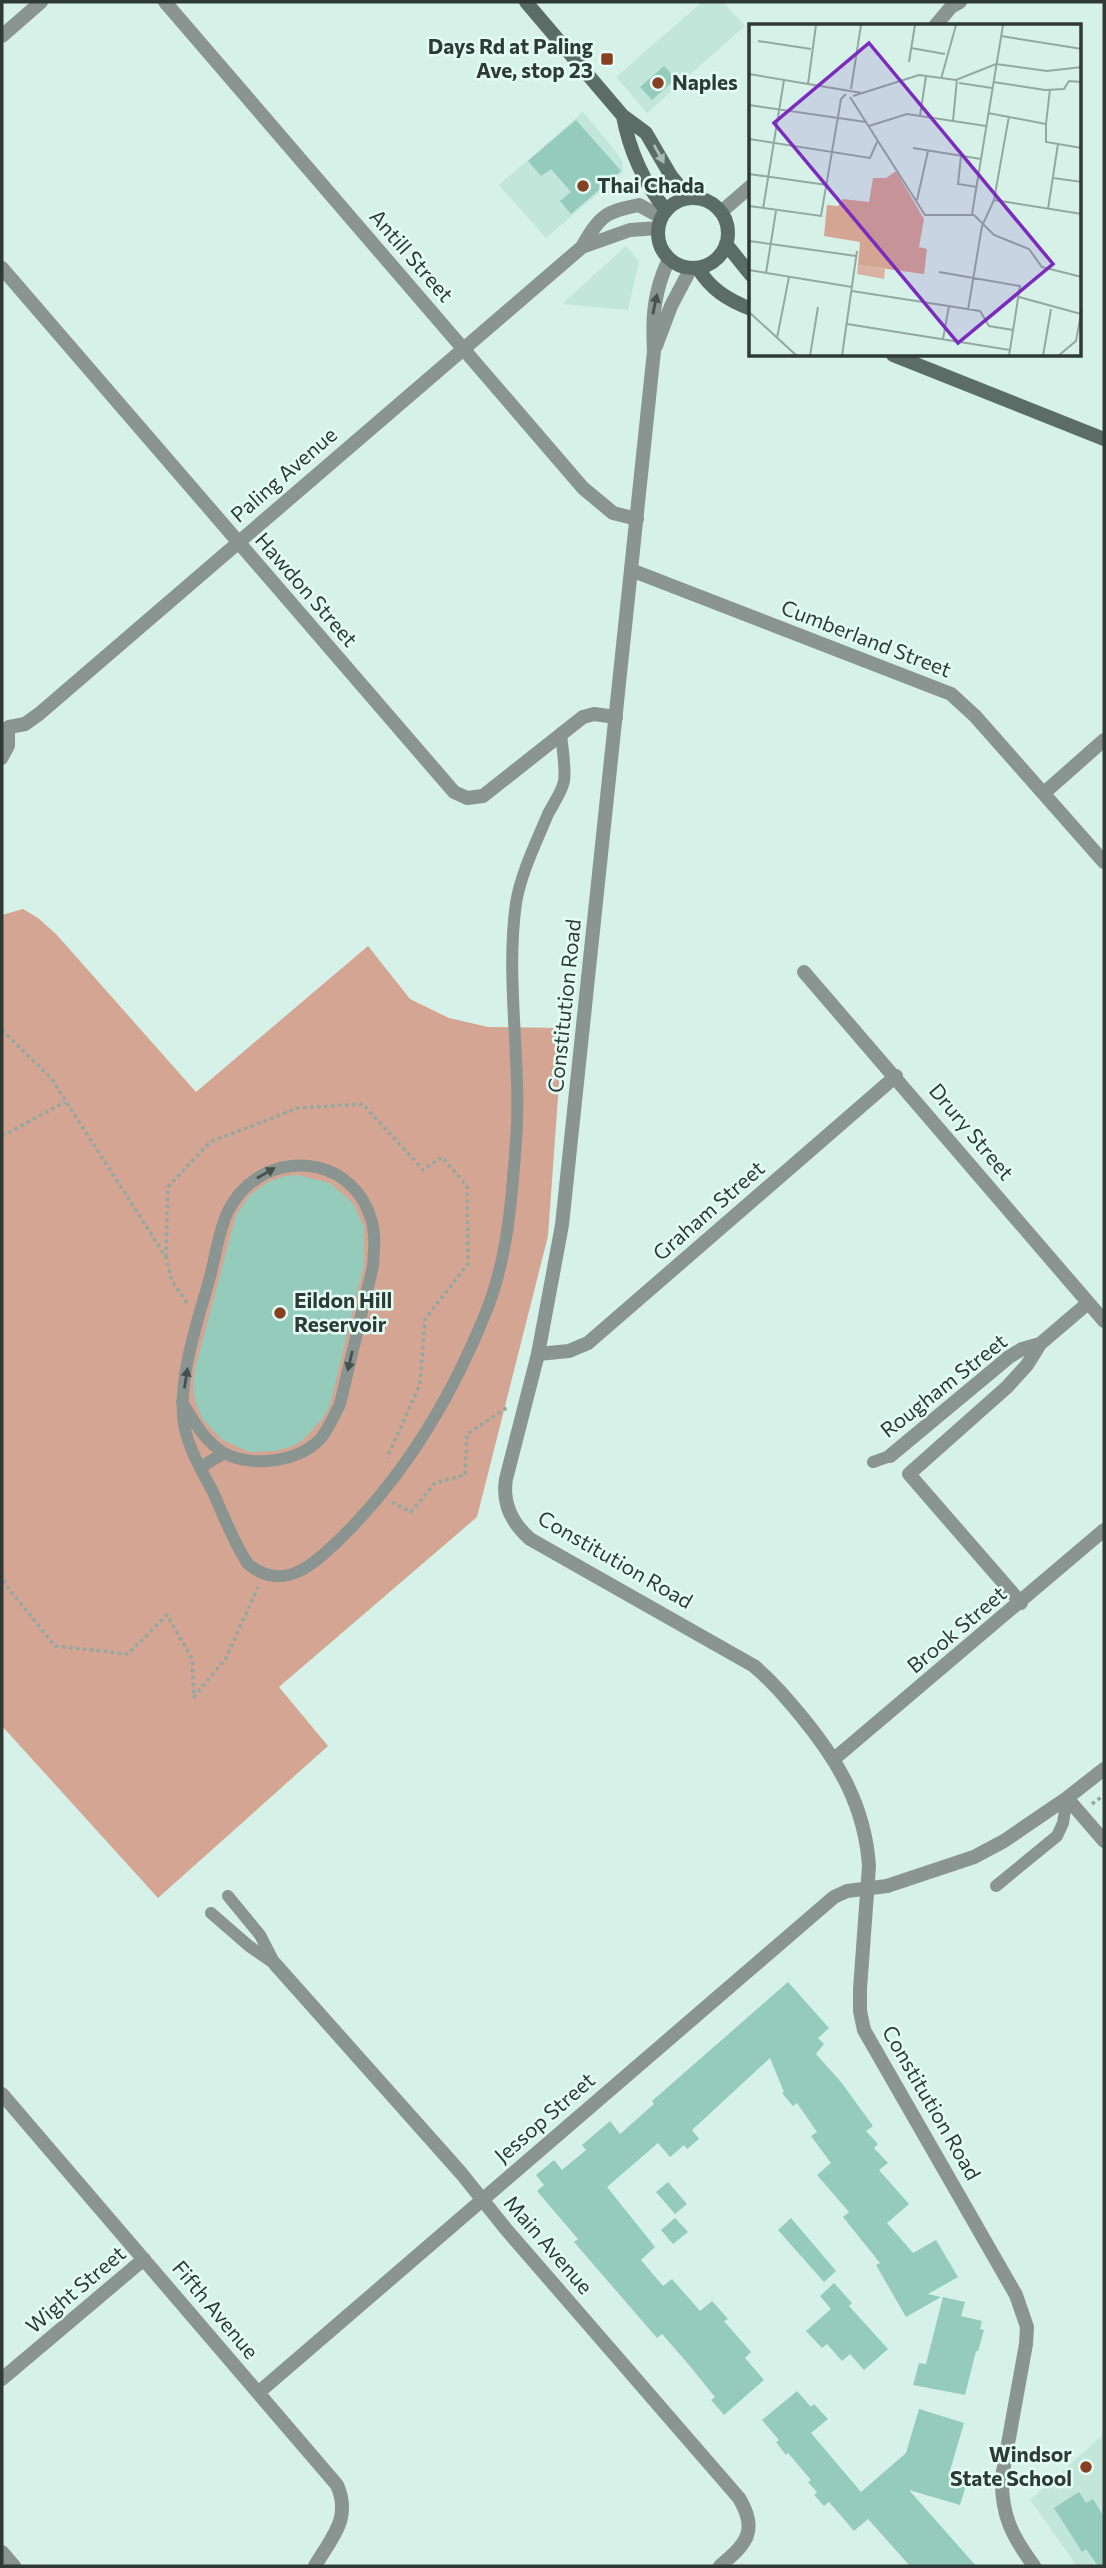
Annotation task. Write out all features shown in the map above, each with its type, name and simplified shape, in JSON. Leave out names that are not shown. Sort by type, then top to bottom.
[{"type":"main road","points":[[526,2],[623,116],[646,133],[671,176],[689,198]]},
{"type":"main road","points":[[623,116],[627,136],[662,218],[658,239],[669,259],[676,264],[694,268],[715,260],[726,244],[726,222],[721,212],[707,201],[689,198],[680,200],[662,218]]},
{"type":"main road","points":[[726,244],[749,273]]},
{"type":"main road","points":[[694,268],[707,285],[749,308]]},
{"type":"main road","points":[[898,357],[1104,439]]},
{"type":"street","points":[[2,36],[41,2]]},
{"type":"street","name":"Antill Street","points":[[165,2],[594,499],[613,513],[637,519]]},
{"type":"street","points":[[937,24],[951,7],[960,2]]},
{"type":"street","points":[[721,212],[749,188]]},
{"type":"street","name":"Paling Avenue","points":[[4,728],[22,725],[39,714],[582,247],[596,222],[614,211],[639,205],[662,218]]},
{"type":"street","name":"Paling Avenue","points":[[582,247],[662,218]]},
{"type":"street","name":"Constitution Road","points":[[669,259],[654,301],[652,317],[654,351],[562,1225],[538,1354],[505,1489],[511,1518],[530,1539],[754,1665],[782,1692],[834,1759],[854,1797],[865,1834],[869,1866],[860,1989],[860,2011],[864,2029],[1024,2313],[1027,2327],[1025,2359],[1002,2477],[1001,2495],[1015,2540],[1034,2566]]},
{"type":"street","name":"Hawdon Street","points":[[2,268],[454,793],[467,798],[483,796],[586,715],[616,717]]},
{"type":"street","name":"Constitution Road","points":[[654,351],[671,306],[694,268]]},
{"type":"street","name":"Cumberland Street","points":[[631,570],[951,694],[975,716],[1104,862]]},
{"type":"street","points":[[1044,793],[1104,740]]},
{"type":"street","name":"Drury Street","points":[[804,972],[1104,1321]]},
{"type":"street","name":"Graham Street","points":[[538,1354],[569,1351],[588,1343],[896,1076]]},
{"type":"street","name":"Rougham Street","points":[[1021,1603],[902,1475],[1019,1375],[1040,1343],[1088,1303]]},
{"type":"street","name":"Rougham Street","points":[[890,1456],[1009,1357],[1040,1343]]},
{"type":"street","name":"Brook Street","points":[[834,1759],[1104,1530]]},
{"type":"street","name":"Jessop Street","points":[[258,2393],[830,1900],[843,1892],[887,1886],[974,1857],[1004,1841],[1068,1798],[1104,1769]]},
{"type":"street","points":[[1068,1798],[1104,1841]]},
{"type":"street","name":"Main Avenue","points":[[275,1964],[452,2163],[739,2498],[750,2528],[743,2545],[720,2566]]},
{"type":"street","name":"Fifth Avenue","points":[[2,2094],[330,2476],[341,2494],[344,2510],[342,2519],[315,2566]]},
{"type":"street","name":"Wight Street","points":[[2,2379],[144,2259]]},
{"type":"street","points":[[2,2552],[14,2566]]},
{"type":"lane","name":"Paling Avenue","points":[[2,759],[9,746],[4,728]]},
{"type":"lane","points":[[182,1402],[201,1431],[224,1453],[265,1463],[301,1451],[319,1440],[331,1423],[340,1404],[374,1255],[371,1219],[363,1201],[338,1175],[321,1168],[298,1164],[277,1167],[245,1187],[227,1214],[192,1341],[182,1402],[184,1426],[248,1564],[264,1575],[281,1577],[305,1567],[328,1550],[381,1497],[431,1424],[488,1305],[502,1258],[513,1185],[518,1119],[513,957],[516,904],[523,876],[563,783],[561,733]]},
{"type":"lane","points":[[201,1467],[224,1453]]},
{"type":"lane","name":"Rougham Street","points":[[873,1462],[890,1456]]},
{"type":"lane","points":[[996,1886],[1057,1836],[1063,1824],[1068,1798]]},
{"type":"lane","name":"Main Avenue","points":[[228,1896],[260,1935],[275,1964]]},
{"type":"lane","name":"Main Avenue","points":[[211,1913],[249,1947],[275,1964]]},
{"type":"path","points":[[2,1030],[51,1078],[166,1256]]},
{"type":"path","points":[[2,1136],[65,1102]]},
{"type":"path","points":[[198,1320],[172,1281],[166,1256],[168,1187],[210,1142],[298,1108],[363,1104],[423,1170],[442,1157],[467,1186],[468,1264],[425,1319],[420,1384],[383,1466]]},
{"type":"path","points":[[381,1497],[411,1512],[435,1483],[465,1475],[467,1434],[505,1406],[524,1407]]},
{"type":"path","points":[[2,1573],[5,1584],[55,1646],[128,1654],[167,1615],[192,1659],[194,1697],[226,1658],[264,1575]]},
{"type":"path","points":[[1093,1804],[1104,1795]]},
{"type":"shaded area","points":[[702,2],[723,2],[745,26],[647,113],[616,77]]},
{"type":"shaded area","points":[[583,112],[622,161],[623,172],[546,238],[499,185]]},
{"type":"shaded area","points":[[626,246],[639,261],[628,310],[562,304]]},
{"type":"shaded area","points":[[23,909],[56,934],[196,1092],[368,946],[410,999],[449,1018],[488,1027],[563,1028],[548,1236],[477,1517],[279,1687],[328,1746],[158,1898],[2,1726],[2,915]]},
{"type":"shaded area","name":"Windsor State School","points":[[1104,2434],[1104,2566],[1077,2566],[1030,2500]]},
{"type":"building","name":"Naples","points":[[664,66],[676,79],[652,100],[640,87]]},
{"type":"building","points":[[576,120],[621,171],[571,214],[560,201],[571,192],[551,169],[541,176],[528,161]]},
{"type":"building","name":"Eildon Hill Reservoir","points":[[298,1175],[330,1183],[353,1203],[364,1227],[364,1265],[330,1405],[323,1418],[303,1440],[293,1446],[274,1451],[249,1452],[221,1439],[202,1418],[193,1387],[195,1369],[236,1215],[250,1195],[268,1182],[284,1176]]},
{"type":"building","points":[[788,1982],[829,2028],[818,2038],[824,2044],[816,2054],[841,2082],[873,2126],[866,2131],[878,2144],[874,2148],[888,2163],[879,2170],[909,2204],[887,2223],[913,2253],[936,2240],[958,2277],[928,2294],[941,2297],[906,2317],[876,2265],[880,2263],[843,2217],[849,2212],[817,2175],[831,2163],[811,2136],[817,2132],[797,2103],[793,2106],[782,2093],[784,2092],[770,2058],[692,2130],[699,2139],[687,2149],[684,2145],[670,2157],[658,2143],[607,2187],[655,2247],[641,2260],[663,2286],[672,2279],[700,2311],[712,2301],[728,2319],[724,2321],[751,2352],[745,2358],[764,2380],[724,2415],[711,2400],[715,2397],[689,2365],[662,2334],[657,2338],[574,2242],[578,2239],[537,2191],[544,2185],[536,2175],[554,2160],[562,2170],[586,2150],[582,2145],[610,2121],[620,2134],[654,2104],[652,2101]]},
{"type":"building","points":[[668,2182],[687,2204],[675,2214],[656,2192]]},
{"type":"building","points":[[675,2218],[688,2232],[673,2244],[661,2230]]},
{"type":"building","points":[[791,2218],[836,2271],[824,2282],[778,2230]]},
{"type":"building","points":[[834,2283],[852,2303],[849,2306],[888,2349],[864,2370],[850,2354],[842,2361],[827,2344],[822,2348],[806,2331],[831,2309],[820,2296]]},
{"type":"building","points":[[943,2297],[965,2302],[961,2316],[982,2321],[980,2329],[984,2330],[965,2395],[913,2385],[919,2363],[926,2364]]},
{"type":"building","points":[[797,2391],[811,2407],[814,2404],[828,2419],[811,2433],[861,2492],[906,2453],[919,2409],[964,2423],[949,2474],[968,2479],[960,2505],[909,2490],[976,2566],[910,2566],[868,2519],[854,2531],[829,2502],[824,2506],[814,2495],[817,2492],[808,2482],[811,2480],[788,2453],[786,2455],[776,2442],[779,2440],[762,2420]]},
{"type":"building","points":[[1079,2492],[1086,2503],[1093,2499],[1104,2517],[1104,2566],[1098,2566],[1086,2549],[1082,2552],[1054,2508]]},
{"type":"place","name":"Days Rd at Paling Ave, stop 23","points":[[607,59]]},
{"type":"place","name":"Naples","points":[[658,83]]},
{"type":"place","name":"Thai Chada","points":[[583,186]]},
{"type":"place","name":"Eildon Hill Reservoir","points":[[280,1313]]},
{"type":"place","name":"Windsor State School","points":[[1086,2467]]}]
